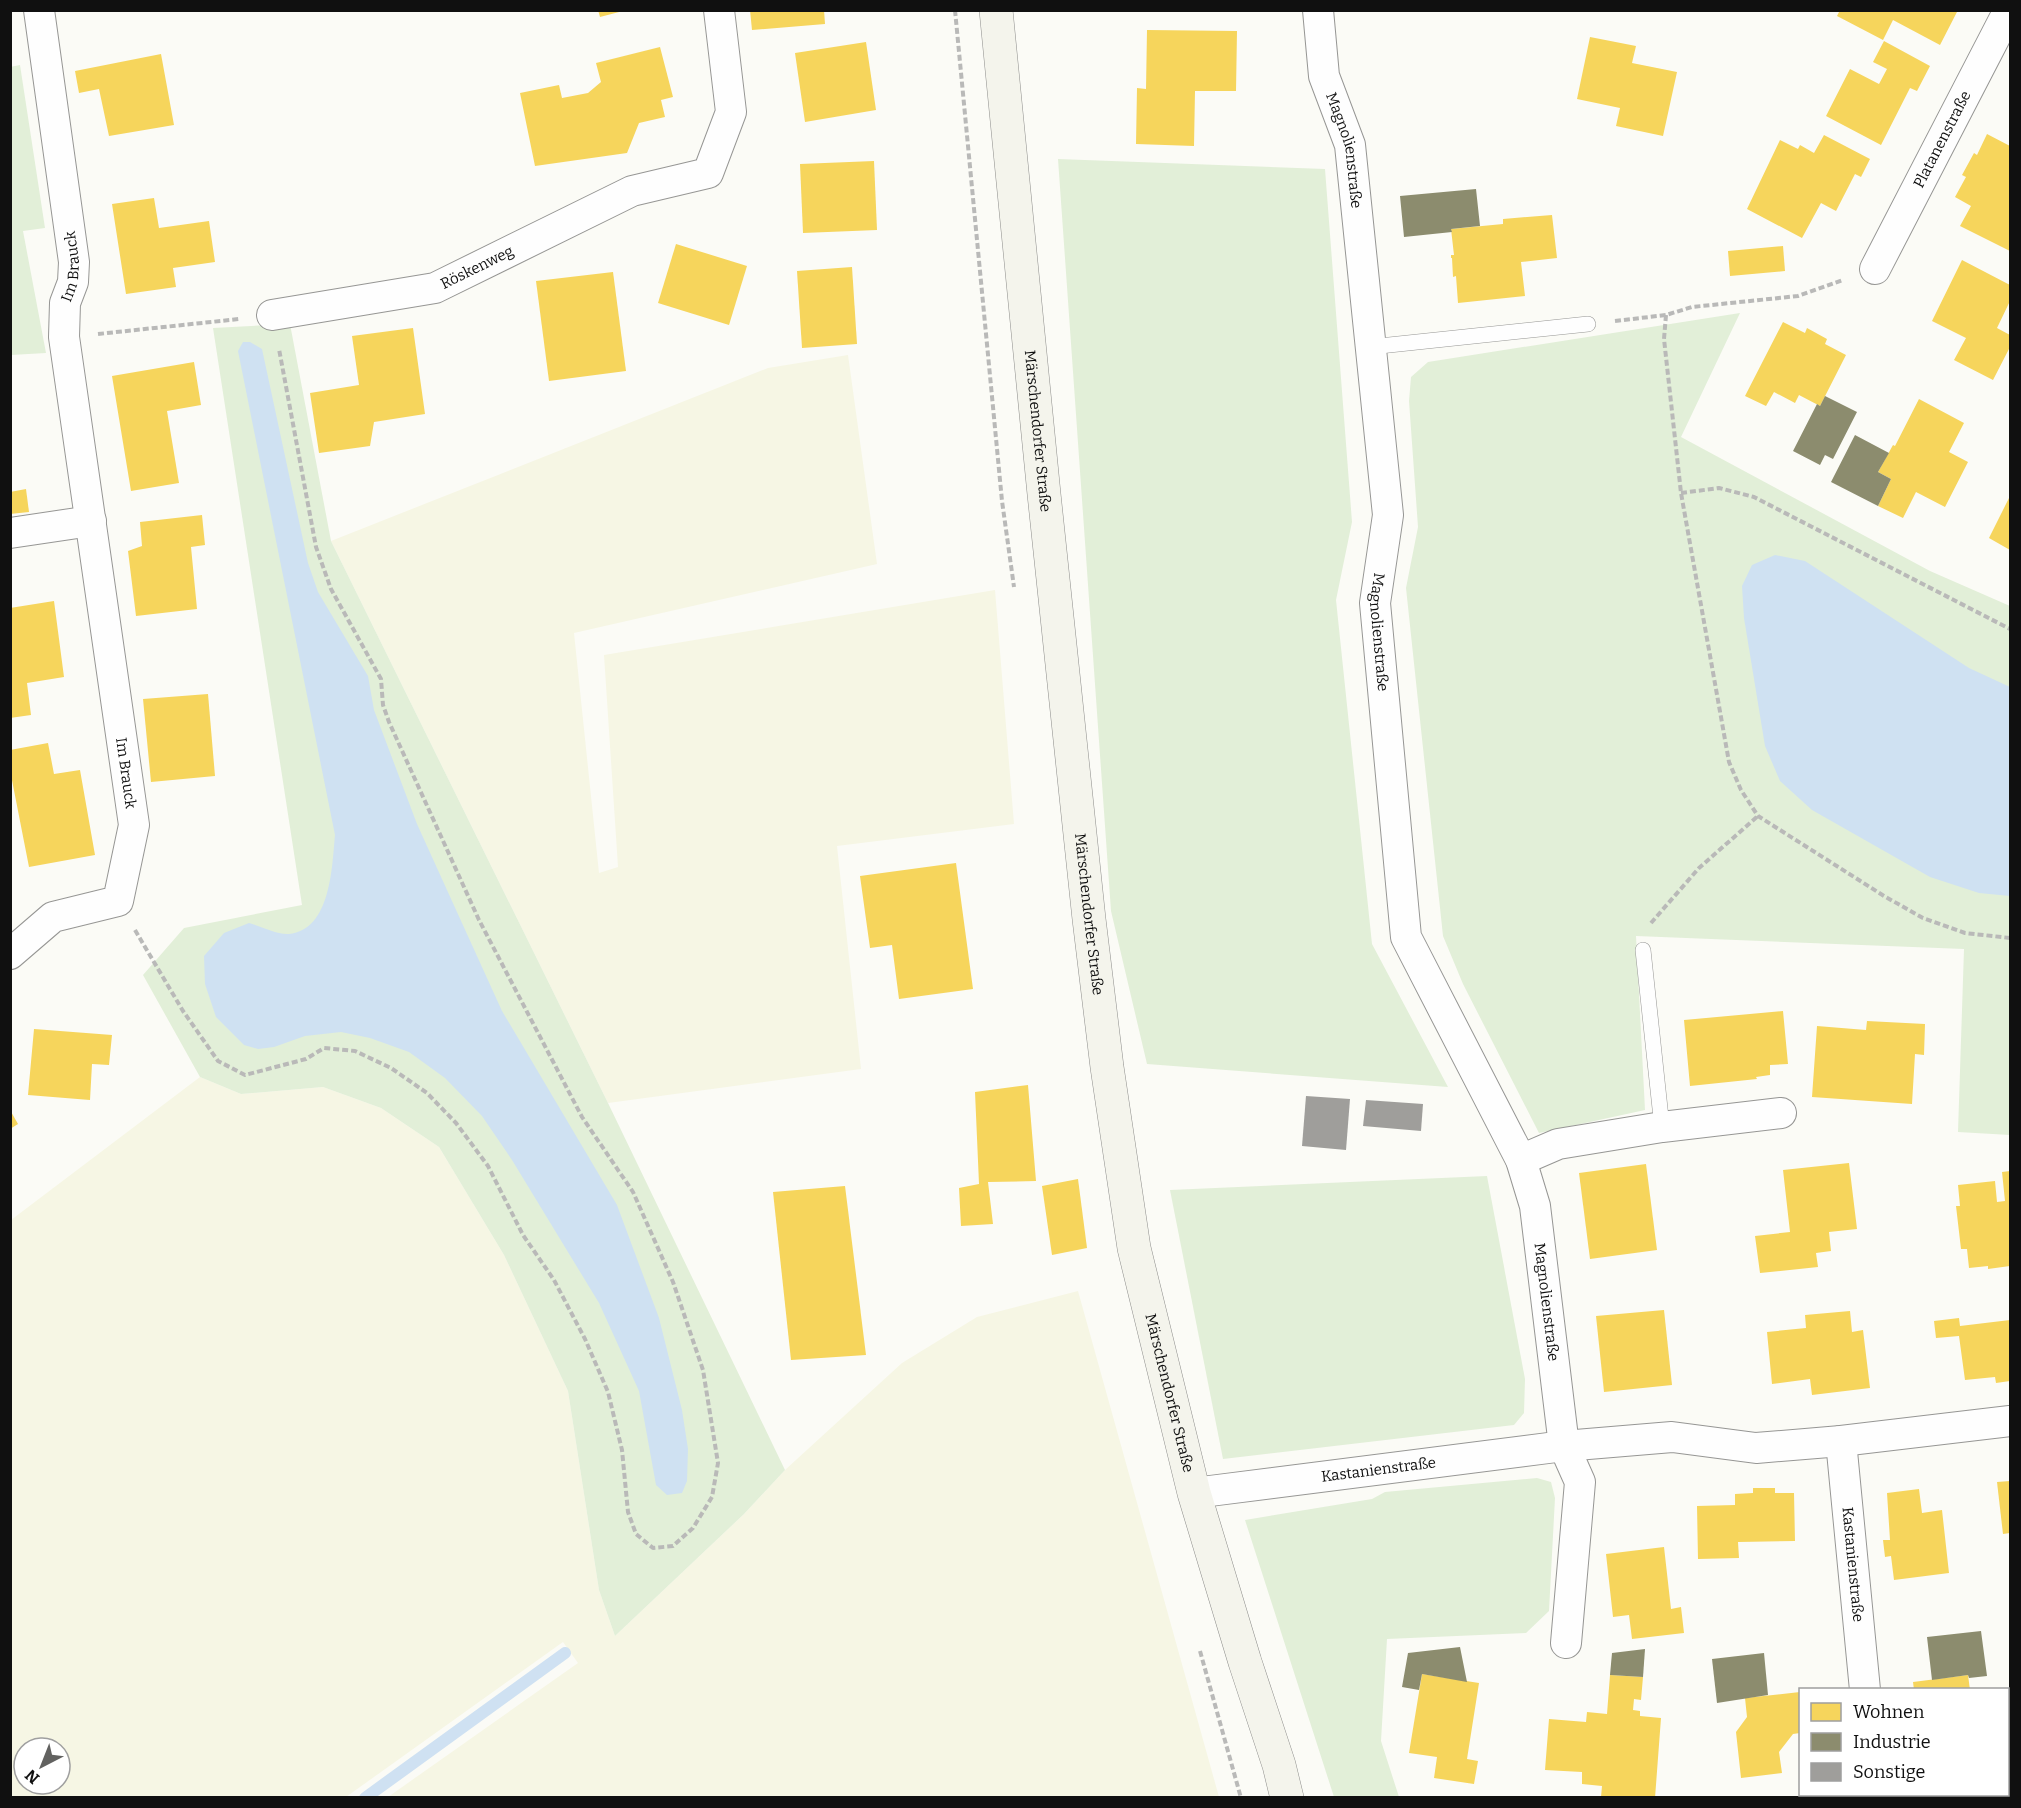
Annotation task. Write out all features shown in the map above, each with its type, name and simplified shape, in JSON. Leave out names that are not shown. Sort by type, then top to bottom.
[{"type":"street","name":"Im Brauck","points":[[39,10],[74,262],[73,282],[65,303],[64,337],[134,825],[118,901]]},
{"type":"street","name":"Röskenweg","points":[[272,315],[435,288],[632,191],[708,173],[731,112],[719,10]]},
{"type":"street","name":"Märschendorfer Straße","points":[[996,10],[1045,505],[1107,1067],[1134,1248],[1194,1492],[1287,1797]]},
{"type":"street","name":"Magnolienstraße","points":[[1318,10],[1324,76],[1350,146],[1388,515],[1375,603],[1406,937],[1521,1160],[1534,1206],[1564,1446]]},
{"type":"street","name":"Platanenstraße","points":[[1875,269],[2009,10]]},
{"type":"street","points":[[10,533],[91,521]]},
{"type":"street","points":[[10,954],[53,917],[118,901]]},
{"type":"street","points":[[1521,1160],[1558,1144],[1662,1127],[1781,1113]]},
{"type":"street","name":"Kastanienstraße","points":[[1194,1492],[1564,1446],[1672,1437],[1756,1448],[1840,1441],[2010,1421]]},
{"type":"street","name":"Kastanienstraße","points":[[1840,1441],[1866,1688]]},
{"type":"street","points":[[1564,1446],[1580,1482],[1566,1643]]},
{"type":"lane","points":[[1370,347],[1588,324]]},
{"type":"lane","points":[[1643,950],[1662,1127]]},
{"type":"path","points":[[1588,324],[1666,315],[1692,306],[1798,296],[1875,269]]},
{"type":"path","points":[[64,337],[272,315],[316,547],[331,589],[381,679],[383,705],[388,722],[479,920],[582,1117],[633,1192],[673,1282],[703,1370],[718,1463],[712,1497],[693,1528],[673,1546],[652,1548],[636,1534],[628,1512],[622,1450],[608,1392],[585,1339],[554,1280],[523,1234],[488,1166],[456,1123],[427,1093],[391,1068],[355,1051],[324,1048],[306,1059],[245,1075],[218,1061],[183,1011],[118,901]]},
{"type":"path","points":[[1666,315],[1664,339],[1681,493],[1729,762],[1741,790],[1758,816],[1923,918],[1965,933],[2010,938]]},
{"type":"path","points":[[1681,493],[1719,488],[1755,497],[2010,629]]},
{"type":"path","points":[[1643,950],[1649,926],[1671,899],[1699,868],[1758,816]]},
{"type":"green space","points":[[20,65],[45,228],[23,231],[46,353],[11,355],[10,67]]},
{"type":"green space","points":[[1058,159],[1325,169],[1352,522],[1336,600],[1372,944],[1448,1087],[1147,1064],[1111,911]]},
{"type":"green space","points":[[1740,313],[1681,437],[1930,571],[2010,606],[2010,1135],[1958,1132],[1964,949],[1636,936],[1645,1110],[1539,1133],[1463,984],[1443,936],[1406,588],[1418,527],[1409,401],[1411,377],[1428,362]]},
{"type":"green space","points":[[290,324],[331,541],[608,1103],[785,1470],[744,1514],[615,1636],[599,1590],[568,1391],[504,1255],[439,1147],[381,1108],[323,1087],[241,1094],[200,1077],[143,975],[184,928],[302,905],[213,328]]},
{"type":"green space","points":[[848,355],[877,564],[574,633],[599,873],[618,867],[604,655],[995,590],[1014,824],[837,846],[861,1069],[608,1103],[331,541],[768,368]]},
{"type":"green space","points":[[200,1077],[241,1094],[323,1087],[381,1108],[439,1147],[504,1255],[568,1391],[599,1590],[615,1636],[744,1514],[785,1470],[902,1363],[977,1317],[1078,1291],[1219,1797],[388,1797],[578,1663],[563,1642],[346,1797],[11,1798],[11,1220]]},
{"type":"green space","points":[[1487,1176],[1525,1379],[1524,1413],[1514,1425],[1223,1459],[1170,1190]]},
{"type":"green space","points":[[1537,1478],[1551,1482],[1555,1498],[1549,1611],[1526,1633],[1387,1639],[1381,1741],[1399,1797],[1334,1797],[1245,1520],[1372,1499],[1385,1492]]},
{"type":"water","points":[[243,342],[250,342],[262,349],[308,563],[318,592],[368,676],[374,710],[417,824],[502,1011],[617,1205],[659,1318],[682,1410],[688,1449],[687,1481],[682,1493],[667,1495],[656,1485],[639,1391],[599,1303],[512,1160],[482,1116],[445,1078],[409,1052],[370,1038],[341,1032],[305,1036],[274,1047],[258,1049],[244,1045],[216,1017],[205,984],[204,956],[224,933],[249,923],[274,932],[289,934],[303,930],[313,921],[327,895],[335,835],[238,351]]},
{"type":"water","points":[[1775,555],[1805,561],[1969,668],[2010,687],[2010,896],[1979,893],[1930,877],[1812,810],[1780,781],[1765,746],[1744,618],[1742,586],[1752,565]]},
{"type":"building: Wohnen","points":[[598,10],[623,10],[623,11],[600,17]]},
{"type":"building: Wohnen","points":[[750,10],[824,10],[825,24],[752,30]]},
{"type":"building: Wohnen","points":[[1840,10],[1958,10],[1940,45],[1893,20],[1883,40],[1837,16]]},
{"type":"building: Wohnen","points":[[1147,30],[1237,31],[1236,91],[1195,91],[1194,146],[1136,144],[1137,88],[1146,89]]},
{"type":"building: Wohnen","points":[[1590,37],[1636,46],[1632,63],[1677,72],[1663,136],[1616,126],[1620,108],[1577,99]]},
{"type":"building: Wohnen","points":[[1884,41],[1930,66],[1917,91],[1910,88],[1881,145],[1826,116],[1850,69],[1879,84],[1887,69],[1873,62]]},
{"type":"building: Wohnen","points":[[866,42],[876,110],[805,122],[795,53]]},
{"type":"building: Wohnen","points":[[660,47],[673,97],[661,100],[665,117],[639,123],[627,153],[535,166],[520,93],[559,85],[562,98],[588,93],[601,82],[596,63]]},
{"type":"building: Wohnen","points":[[161,54],[174,125],[109,136],[99,89],[79,93],[75,71]]},
{"type":"building: Wohnen","points":[[1987,134],[2010,146],[2010,251],[1960,226],[1971,206],[1955,197],[1966,177],[1962,175],[1974,153],[1977,155]]},
{"type":"building: Wohnen","points":[[1824,135],[1870,159],[1861,177],[1855,174],[1836,211],[1821,203],[1802,238],[1747,209],[1780,140],[1798,149],[1800,145],[1814,153]]},
{"type":"building: Wohnen","points":[[874,161],[877,230],[803,233],[800,164]]},
{"type":"building: Wohnen","points":[[154,198],[159,228],[209,221],[215,262],[173,268],[176,287],[126,294],[112,204]]},
{"type":"building: Wohnen","points":[[1552,215],[1557,258],[1521,262],[1525,296],[1458,303],[1456,276],[1453,277],[1451,258],[1451,255],[1454,255],[1451,229],[1503,224],[1503,219]]},
{"type":"building: Wohnen","points":[[676,244],[747,266],[729,325],[658,303]]},
{"type":"building: Wohnen","points":[[1783,246],[1785,271],[1730,276],[1728,251]]},
{"type":"building: Wohnen","points":[[1962,260],[2010,285],[2010,301],[1997,328],[2010,335],[2010,347],[1993,380],[1954,360],[1966,338],[1932,321]]},
{"type":"building: Wohnen","points":[[852,267],[857,344],[802,348],[797,271]]},
{"type":"building: Wohnen","points":[[613,272],[626,371],[549,381],[536,281]]},
{"type":"building: Wohnen","points":[[1783,322],[1805,333],[1807,328],[1827,339],[1825,344],[1846,355],[1820,406],[1799,395],[1795,403],[1774,392],[1766,406],[1745,396]]},
{"type":"building: Wohnen","points":[[413,328],[425,414],[374,422],[370,446],[319,453],[310,393],[359,385],[352,336]]},
{"type":"building: Wohnen","points":[[194,362],[201,405],[167,411],[179,483],[131,491],[112,376]]},
{"type":"building: Wohnen","points":[[1919,399],[1964,423],[1949,452],[1968,462],[1945,507],[1916,492],[1903,518],[1878,506],[1891,479],[1878,472],[1893,445],[1895,446]]},
{"type":"building: Wohnen","points":[[26,489],[29,512],[10,514],[10,492]]},
{"type":"building: Wohnen","points":[[2010,496],[2010,550],[1989,538]]},
{"type":"building: Wohnen","points":[[202,515],[205,545],[191,547],[197,609],[136,616],[128,551],[142,546],[140,522]]},
{"type":"building: Wohnen","points":[[54,601],[64,677],[27,683],[31,715],[10,718],[10,608]]},
{"type":"building: Wohnen","points":[[208,694],[215,776],[151,782],[143,699]]},
{"type":"building: Wohnen","points":[[48,743],[54,774],[80,770],[95,855],[29,867],[10,770],[10,750]]},
{"type":"building: Wohnen","points":[[956,863],[973,989],[899,999],[892,945],[870,948],[860,876]]},
{"type":"building: Wohnen","points":[[1783,1011],[1788,1064],[1770,1065],[1770,1075],[1756,1077],[1757,1079],[1690,1086],[1684,1020]]},
{"type":"building: Wohnen","points":[[1867,1021],[1925,1024],[1924,1055],[1915,1054],[1912,1104],[1812,1097],[1817,1026],[1866,1030]]},
{"type":"building: Wohnen","points":[[34,1029],[112,1035],[109,1065],[92,1064],[90,1100],[28,1095]]},
{"type":"building: Wohnen","points":[[1028,1085],[1036,1181],[988,1182],[993,1224],[961,1226],[959,1188],[979,1184],[975,1092]]},
{"type":"building: Wohnen","points":[[10,1110],[18,1124],[10,1129]]},
{"type":"building: Wohnen","points":[[1849,1163],[1857,1229],[1829,1232],[1831,1251],[1816,1253],[1818,1267],[1760,1273],[1755,1236],[1790,1232],[1783,1170]]},
{"type":"building: Wohnen","points":[[1646,1164],[1657,1250],[1590,1259],[1579,1173]]},
{"type":"building: Wohnen","points":[[2010,1171],[2010,1266],[1988,1269],[1988,1266],[1969,1268],[1967,1249],[1961,1249],[1956,1206],[1960,1206],[1958,1185],[1995,1181],[1997,1202],[2005,1201],[2002,1172]]},
{"type":"building: Wohnen","points":[[1078,1179],[1087,1248],[1052,1255],[1042,1186]]},
{"type":"building: Wohnen","points":[[845,1186],[866,1355],[791,1360],[773,1192]]},
{"type":"building: Wohnen","points":[[1664,1310],[1672,1385],[1604,1392],[1596,1316]]},
{"type":"building: Wohnen","points":[[1850,1311],[1852,1332],[1863,1330],[1870,1388],[1812,1395],[1810,1379],[1772,1384],[1767,1332],[1806,1328],[1805,1315]]},
{"type":"building: Wohnen","points":[[1959,1318],[1960,1326],[2010,1320],[2010,1381],[1996,1383],[1995,1377],[1965,1380],[1959,1336],[1936,1338],[1934,1321]]},
{"type":"building: Wohnen","points":[[2010,1481],[2010,1533],[2003,1534],[1997,1482]]},
{"type":"building: Wohnen","points":[[1753,1488],[1775,1488],[1775,1493],[1794,1493],[1795,1541],[1738,1542],[1739,1558],[1698,1559],[1697,1506],[1735,1505],[1735,1494],[1753,1493]]},
{"type":"building: Wohnen","points":[[1919,1489],[1922,1513],[1942,1510],[1949,1573],[1894,1580],[1891,1556],[1885,1557],[1883,1540],[1890,1540],[1887,1493]]},
{"type":"building: Wohnen","points":[[1664,1547],[1671,1609],[1681,1607],[1684,1633],[1632,1639],[1629,1615],[1613,1617],[1606,1554]]},
{"type":"building: Wohnen","points":[[1422,1674],[1479,1683],[1467,1759],[1478,1761],[1474,1784],[1434,1778],[1437,1757],[1409,1753]]},
{"type":"building: Wohnen","points":[[1610,1675],[1643,1677],[1641,1700],[1634,1699],[1633,1710],[1640,1711],[1640,1716],[1661,1718],[1655,1798],[1601,1797],[1602,1786],[1582,1784],[1582,1772],[1545,1770],[1549,1719],[1586,1722],[1587,1712],[1607,1714]]},
{"type":"building: Wohnen","points":[[1968,1675],[1970,1688],[1914,1688],[1913,1682]]},
{"type":"building: Wohnen","points":[[1799,1692],[1799,1733],[1793,1734],[1779,1752],[1782,1773],[1741,1778],[1736,1732],[1747,1717],[1745,1698]]},
{"type":"building: Industrie","points":[[1476,189],[1480,226],[1451,229],[1452,232],[1404,237],[1400,196]]},
{"type":"building: Industrie","points":[[1825,396],[1857,412],[1833,459],[1825,455],[1820,465],[1793,451],[1817,404],[1820,406]]},
{"type":"building: Industrie","points":[[1855,435],[1889,453],[1878,472],[1891,479],[1878,506],[1831,482]]},
{"type":"building: Industrie","points":[[1981,1631],[1987,1676],[1969,1678],[1968,1675],[1932,1680],[1927,1637]]},
{"type":"building: Industrie","points":[[1460,1647],[1467,1682],[1422,1674],[1419,1690],[1402,1687],[1408,1653]]},
{"type":"building: Industrie","points":[[1645,1649],[1643,1677],[1610,1675],[1612,1653]]},
{"type":"building: Industrie","points":[[1764,1653],[1768,1695],[1717,1703],[1712,1659]]},
{"type":"building: Sonstige","points":[[1306,1096],[1350,1099],[1346,1150],[1302,1146]]},
{"type":"building: Sonstige","points":[[1366,1100],[1423,1104],[1421,1131],[1363,1126]]},
{"type":"waterway","points":[[365,1798],[565,1653]]}]
